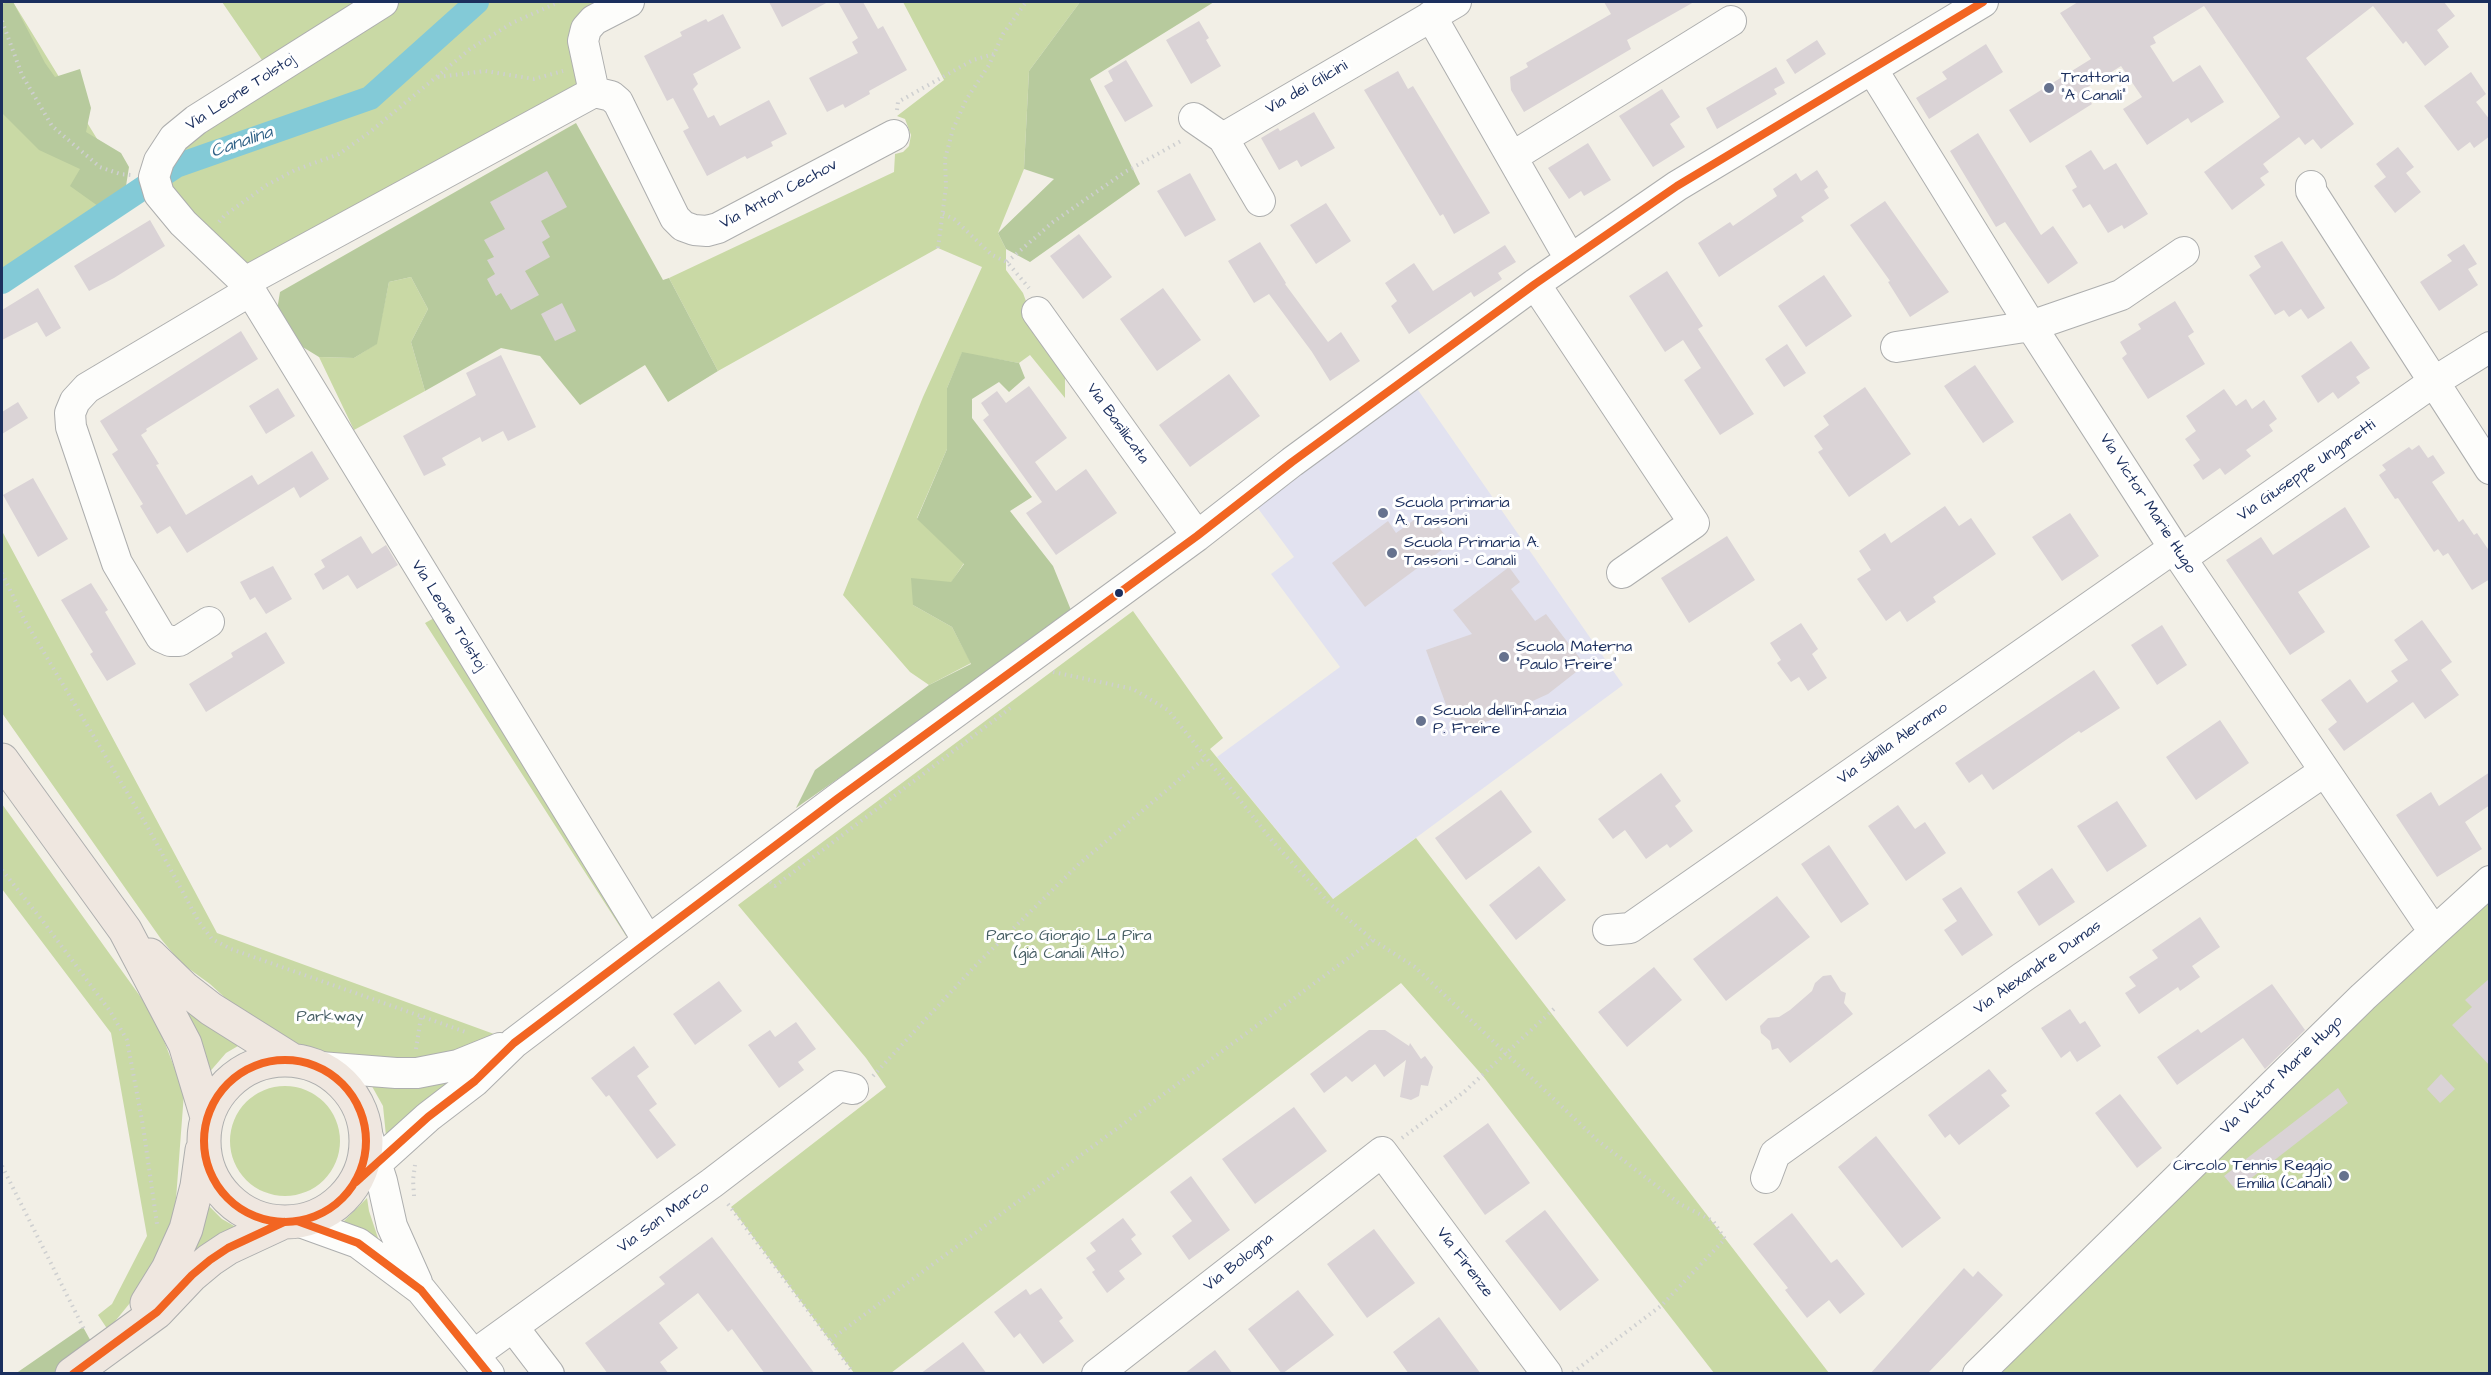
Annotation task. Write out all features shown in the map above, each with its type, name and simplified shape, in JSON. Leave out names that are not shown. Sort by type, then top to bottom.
[{"type":"main road","points":[[2,760],[125,930],[185,1044],[205,1130],[210,1173],[228,1199],[254,1216],[291,1222]]},
{"type":"main road","points":[[72,1374],[158,1312],[192,1275],[210,1260],[228,1248],[291,1222],[315,1217],[331,1209],[366,1173],[363,1166],[366,1131],[361,1112],[351,1094],[337,1078],[306,1064],[202,1002],[184,988],[125,930]]},
{"type":"main road","points":[[125,1335],[160,1285],[178,1248],[197,1186],[205,1130],[216,1097],[230,1080],[249,1068],[269,1061],[306,1064]]},
{"type":"street","name":"Via Leone Tolstoj","points":[[383,2],[196,120],[174,138],[159,161],[157,185],[183,223],[247,287],[648,940]]},
{"type":"street","points":[[209,622],[179,641],[161,638],[117,563],[71,427],[70,413],[75,401],[87,388],[247,287],[594,92],[583,41],[590,24],[629,2]]},
{"type":"street","points":[[366,1173],[428,1117],[475,1081],[514,1043],[648,940],[1535,284],[1677,186],[1983,2]]},
{"type":"street","points":[[1444,9],[1512,157],[1570,259]]},
{"type":"street","name":"Via dei Glicini","points":[[1208,128],[1444,9]]},
{"type":"street","points":[[1512,157],[1731,21]]},
{"type":"street","name":"Via Victor Marie Hugo","points":[[1872,69],[2031,326],[2178,553],[2434,932]]},
{"type":"street","name":"Via Anton Cechov","points":[[594,92],[611,96],[618,102],[675,218],[683,226],[694,230],[707,231],[718,228],[894,135]]},
{"type":"street","points":[[1208,128],[1260,201]]},
{"type":"street","points":[[2311,186],[2311,191],[2490,469]]},
{"type":"street","points":[[1896,347],[2031,326],[2121,296],[2184,252]]},
{"type":"street","points":[[1535,284],[1694,524],[1622,573]]},
{"type":"street","name":"Via Basilicata","points":[[1037,312],[1197,536]]},
{"type":"street","name":"Via Giuseppe Ungaretti","points":[[2178,553],[2490,347]]},
{"type":"street","name":"Via Sibilla Aleramo","points":[[1608,930],[1630,928],[2178,553]]},
{"type":"street","name":"Via Alexandre Dumas","points":[[1766,1178],[1775,1154],[2032,971],[2325,771]]},
{"type":"street","name":"Via Victor Marie Hugo","points":[[1978,1374],[2363,997],[2490,881]]},
{"type":"street","points":[[306,1064],[412,1073],[458,1065],[514,1043]]},
{"type":"street","name":"Via San Marco","points":[[291,1222],[358,1243],[421,1290],[482,1364],[513,1327],[712,1183],[839,1086],[853,1089]]},
{"type":"street","name":"Via Bologna","points":[[1097,1374],[1382,1152]]},
{"type":"street","name":"Via Firenze","points":[[1382,1152],[1547,1374]]},
{"type":"street","name":"Via San Marco","points":[[366,1173],[421,1290]]},
{"type":"street","points":[[513,1327],[549,1374]]},
{"type":"path","points":[[204,242],[225,215],[267,184],[295,170],[339,154],[487,39],[512,23],[559,2]]},
{"type":"path","points":[[938,248],[946,187],[945,159],[953,129],[966,100],[994,54],[1003,34],[1026,2]]},
{"type":"path","points":[[2,21],[22,75],[52,126],[100,167],[157,185]]},
{"type":"path","points":[[894,135],[898,102],[973,60],[994,54]]},
{"type":"path","points":[[437,77],[486,71],[534,79],[549,76],[587,58]]},
{"type":"path","points":[[1007,261],[1053,222],[1125,172],[1208,128]]},
{"type":"path","points":[[943,214],[954,219],[992,255],[1007,261],[1030,290],[1037,312]]},
{"type":"path","points":[[2,573],[24,619],[147,826],[199,922],[212,939],[231,949],[326,981],[421,1017],[412,1073]]},
{"type":"path","points":[[1024,664],[1133,689],[1168,710],[1274,843],[1329,903],[1373,940],[1414,967],[1597,1140],[1680,1204],[1713,1221],[1725,1239],[1662,1305],[1571,1374]]},
{"type":"path","points":[[853,1089],[873,1076],[976,965],[1079,864],[1206,757]]},
{"type":"path","points":[[2,870],[110,1011],[127,1040],[143,1126],[158,1230]]},
{"type":"path","points":[[830,1340],[1373,940]]},
{"type":"path","points":[[1382,1152],[1464,1092],[1555,1008]]},
{"type":"path","points":[[415,1203],[413,1179],[416,1161]]},
{"type":"path","points":[[2,1166],[87,1335]]},
{"type":"path","points":[[712,1183],[854,1374]]},
{"type":"shaded area","name":"Scuola dell'infanzia P. Freire","points":[[1409,377],[1623,685],[1333,899],[1217,757],[1340,667],[1271,574],[1294,557],[1248,495]]},
{"type":"green space","points":[[2,2],[13,2],[126,186],[2,271]]},
{"type":"green space","points":[[13,2],[45,63],[55,77],[80,69],[91,108],[86,132],[121,153],[129,167],[126,186],[98,206],[70,186],[80,169],[39,150],[2,113],[2,5]]},
{"type":"green space","points":[[222,2],[374,2],[264,63]]},
{"type":"green space","points":[[398,2],[604,2],[582,92],[244,273],[165,183],[185,139]]},
{"type":"green space","points":[[903,2],[1080,2],[1029,71],[1024,169],[998,233],[1006,249],[1006,270],[1023,293],[1031,315],[1065,365],[1065,398],[1030,355],[1019,363],[962,353],[947,388],[947,449],[917,518],[964,563],[951,583],[913,605],[952,627],[971,663],[929,685],[910,672],[843,595],[923,397],[982,267],[938,248],[718,371],[669,278],[894,172],[895,154],[903,152],[909,146],[911,135],[905,119],[897,116],[944,80]]},
{"type":"green space","points":[[1080,2],[1214,2],[1090,79],[1140,184],[1030,262],[1006,249],[998,233],[1054,179],[1024,169],[1029,71]]},
{"type":"green space","points":[[576,123],[663,280],[669,278],[718,371],[668,402],[645,365],[580,405],[540,356],[501,348],[425,391],[411,342],[428,309],[411,277],[389,282],[377,344],[354,358],[319,357],[288,338],[277,310],[280,292]]},
{"type":"green space","points":[[411,277],[428,309],[411,342],[425,391],[354,430],[319,357],[354,358],[376,344],[389,282]]},
{"type":"green space","points":[[962,352],[1019,363],[1025,378],[1009,392],[999,382],[972,399],[972,418],[1032,497],[1010,511],[1053,566],[1073,615],[796,808],[815,770],[929,685],[971,664],[952,627],[913,605],[911,578],[951,582],[964,564],[917,519],[947,449],[947,388]]},
{"type":"green space","name":"Parkway","points":[[2,531],[217,933],[494,1034],[484,1044],[449,1059],[316,1060],[246,1017],[210,984],[181,963],[161,939],[2,713]]},
{"type":"green space","name":"Parco Giorgio La Pira (già Canali Alto)","points":[[1133,611],[1223,738],[1210,749],[1333,899],[1416,838],[1829,1373],[1714,1373],[1483,1076],[1401,983],[891,1373],[854,1373],[731,1207],[886,1087],[866,1058],[738,905]]},
{"type":"green space","points":[[445,612],[639,926],[626,936],[425,623]]},
{"type":"green space","points":[[2,804],[155,1017],[184,1093],[176,1199],[166,1250],[147,1282],[108,1330],[98,1315],[112,1304],[147,1236],[111,1033],[2,889]]},
{"type":"green space","name":"Circolo Tennis Reggio Emilia (Canali)","points":[[2489,897],[2489,1373],[1999,1374],[2384,992]]},
{"type":"green space","points":[[178,999],[247,1046],[238,1046],[226,1053],[207,1075]]},
{"type":"green space","points":[[466,1075],[386,1136],[383,1106],[369,1081]]},
{"type":"green space","points":[[285,1086],[306,1090],[324,1102],[336,1120],[340,1141],[336,1162],[324,1180],[306,1192],[285,1196],[264,1192],[246,1180],[234,1162],[230,1141],[234,1120],[246,1102],[264,1090]]},
{"type":"green space","points":[[367,1198],[379,1241],[370,1233],[343,1222]]},
{"type":"green space","points":[[203,1200],[222,1219],[243,1231],[196,1259],[190,1253]]},
{"type":"green space","points":[[83,1327],[98,1354],[71,1373],[15,1374]]},
{"type":"building","points":[[769,2],[828,2],[782,27]]},
{"type":"building","points":[[838,2],[863,2],[878,29],[883,26],[907,70],[869,91],[870,94],[845,108],[843,104],[827,112],[809,78],[858,53],[852,42],[858,38]]},
{"type":"building","points":[[1604,2],[1694,2],[1627,40],[1631,49],[1524,112],[1511,90],[1510,77],[1528,67],[1526,63],[1611,14]]},
{"type":"building","points":[[2078,2],[2444,2],[2455,16],[2437,30],[2449,47],[2425,66],[2406,41],[2403,44],[2373,6],[2306,58],[2354,124],[2321,149],[2313,139],[2305,145],[2299,137],[2263,164],[2269,172],[2260,178],[2265,185],[2232,210],[2204,172],[2280,117],[2204,6],[2153,37],[2156,43],[2150,46],[2173,82],[2200,65],[2224,102],[2191,123],[2188,118],[2147,145],[2123,109],[2142,97],[2121,66],[2083,90],[2092,104],[2030,143],[2009,110],[2091,59],[2060,13]]},
{"type":"building","points":[[723,14],[741,48],[693,74],[698,84],[693,89],[708,118],[714,115],[720,126],[769,100],[787,134],[771,142],[773,146],[747,159],[745,156],[707,176],[683,131],[689,128],[673,98],[667,101],[644,56],[682,36],[680,32],[706,19],[708,22]]},
{"type":"building","points":[[1199,21],[1209,38],[1206,40],[1221,66],[1191,84],[1166,40]]},
{"type":"building","points":[[1817,40],[1826,54],[1795,74],[1786,60]]},
{"type":"building","points":[[1986,44],[2003,72],[1929,119],[1916,98],[1947,79],[1942,72]]},
{"type":"building","points":[[1126,60],[1153,106],[1125,122],[1104,86],[1113,81],[1108,71]]},
{"type":"building","points":[[1776,67],[1785,83],[1774,89],[1777,94],[1717,129],[1706,108]]},
{"type":"building","points":[[1398,71],[1408,89],[1413,86],[1490,213],[1454,234],[1443,214],[1440,216],[1364,90]]},
{"type":"building","points":[[2471,72],[2486,94],[2476,102],[2490,120],[2490,136],[2474,148],[2470,142],[2458,151],[2424,106]]},
{"type":"building","points":[[1662,89],[1680,117],[1670,124],[1685,147],[1653,167],[1619,116]]},
{"type":"building","points":[[1314,112],[1335,148],[1301,167],[1297,160],[1279,170],[1261,138],[1278,128],[1280,131]]},
{"type":"building","points":[[1978,133],[2041,235],[2053,226],[2078,263],[2048,284],[2005,222],[1996,227],[1950,151]]},
{"type":"building","points":[[1588,143],[1611,180],[1584,196],[1581,191],[1569,199],[1548,168]]},
{"type":"building","points":[[2398,147],[2414,167],[2406,173],[2421,192],[2395,213],[2374,186],[2386,177],[2376,164]]},
{"type":"building","points":[[2091,150],[2104,170],[2116,163],[2148,214],[2124,229],[2122,225],[2108,233],[2090,204],[2083,208],[2072,190],[2077,187],[2065,166]]},
{"type":"building","points":[[1817,170],[1828,187],[1824,190],[1829,198],[1801,217],[1804,221],[1719,277],[1698,243],[1730,222],[1733,226],[1777,196],[1773,189],[1796,173],[1801,181]]},
{"type":"building","points":[[547,171],[567,207],[541,221],[550,237],[542,242],[550,257],[525,271],[539,295],[511,310],[501,293],[496,296],[487,279],[495,274],[487,260],[494,257],[484,240],[505,229],[490,202]]},
{"type":"building","points":[[1190,173],[1216,220],[1185,237],[1157,191]]},
{"type":"building","points":[[1885,201],[1949,292],[1910,317],[1888,282],[1890,281],[1850,225]]},
{"type":"building","points":[[1326,203],[1351,241],[1316,264],[1290,225]]},
{"type":"building","points":[[150,220],[165,246],[89,291],[74,266]]},
{"type":"building","points":[[1079,234],[1112,277],[1083,299],[1050,256]]},
{"type":"building","points":[[2282,241],[2325,308],[2308,319],[2301,309],[2289,317],[2284,310],[2275,315],[2249,275],[2261,267],[2254,256]]},
{"type":"building","points":[[1260,242],[1285,284],[1328,342],[1341,332],[1360,361],[1330,381],[1312,352],[1269,294],[1254,303],[1228,261]]},
{"type":"building","points":[[2464,244],[2477,264],[2468,269],[2478,285],[2439,311],[2420,282],[2452,261],[2447,255]]},
{"type":"building","points":[[1505,245],[1516,262],[1498,273],[1502,279],[1474,297],[1471,292],[1409,334],[1391,306],[1397,301],[1385,283],[1414,263],[1433,291]]},
{"type":"building","points":[[1667,271],[1703,326],[1698,329],[1754,414],[1720,435],[1684,380],[1701,368],[1683,340],[1665,352],[1629,296]]},
{"type":"building","points":[[1824,275],[1852,316],[1806,347],[1778,306]]},
{"type":"building","points":[[38,288],[61,328],[46,337],[37,322],[2,340],[2,310]]},
{"type":"building","points":[[1163,288],[1201,340],[1157,371],[1120,319]]},
{"type":"building","points":[[2175,301],[2194,332],[2188,336],[2205,364],[2148,399],[2122,358],[2127,354],[2120,342],[2141,329],[2138,324]]},
{"type":"building","points":[[562,303],[576,331],[555,341],[541,314]]},
{"type":"building","points":[[241,331],[258,359],[146,429],[147,431],[141,435],[159,464],[156,465],[186,515],[252,475],[258,485],[312,451],[329,479],[300,498],[294,487],[187,553],[170,526],[157,534],[140,506],[143,504],[112,454],[118,450],[100,421]]},
{"type":"building","points":[[2351,341],[2370,368],[2356,377],[2360,383],[2338,399],[2333,392],[2318,403],[2301,376]]},
{"type":"building","points":[[1787,344],[1806,373],[1784,387],[1765,359]]},
{"type":"building","points":[[501,355],[536,427],[508,441],[503,431],[482,442],[480,437],[442,458],[446,465],[424,476],[403,436],[476,395],[466,373]]},
{"type":"building","points":[[1975,365],[2014,422],[1983,443],[1944,386]]},
{"type":"building","points":[[1229,374],[1260,416],[1190,467],[1159,425]]},
{"type":"building","points":[[1029,386],[1067,438],[1035,462],[1056,491],[1086,469],[1117,513],[1056,555],[1026,513],[1042,502],[983,420],[989,415],[981,403],[997,391],[1006,403]]},
{"type":"building","points":[[1865,387],[1911,454],[1849,497],[1818,452],[1823,449],[1814,436],[1829,425],[1823,416]]},
{"type":"building","points":[[278,388],[295,416],[266,434],[249,406]]},
{"type":"building","points":[[2224,389],[2236,406],[2246,399],[2252,409],[2264,400],[2277,419],[2269,425],[2273,431],[2246,450],[2251,456],[2225,475],[2220,468],[2203,480],[2193,465],[2200,460],[2185,439],[2196,431],[2186,416]]},
{"type":"building","points":[[18,402],[28,418],[2,434],[2,412]]},
{"type":"building","points":[[2419,445],[2428,458],[2433,455],[2445,473],[2432,482],[2459,522],[2463,519],[2474,535],[2477,533],[2490,552],[2490,579],[2472,590],[2448,553],[2443,556],[2438,549],[2434,552],[2398,498],[2395,499],[2379,475],[2386,470],[2382,465],[2409,447],[2412,450]]},
{"type":"building","points":[[33,478],[68,539],[38,557],[3,495]]},
{"type":"building","points":[[1945,506],[1959,526],[1971,518],[1996,554],[1933,597],[1936,602],[1907,622],[1900,611],[1886,621],[1857,579],[1871,570],[1859,551],[1885,533],[1891,543]]},
{"type":"building","points":[[2345,507],[2370,547],[2298,592],[2325,632],[2290,655],[2226,560],[2261,537],[2273,555]]},
{"type":"building","points":[[2070,513],[2099,556],[2062,581],[2032,537]]},
{"type":"building","name":"Scuola Primaria A. Tassoni - Canali","points":[[1421,515],[1432,530],[1438,526],[1451,543],[1365,607],[1332,563],[1388,521],[1396,533]]},
{"type":"building","points":[[361,536],[372,554],[386,545],[398,565],[357,589],[348,575],[323,590],[314,574],[325,567],[321,560]]},
{"type":"building","points":[[1727,536],[1755,580],[1689,623],[1661,578]]},
{"type":"building","points":[[273,566],[292,599],[266,614],[255,597],[250,600],[240,582]]},
{"type":"building","name":"Scuola Materna \"Paulo Freire\"","points":[[1509,567],[1520,582],[1511,589],[1535,621],[1546,614],[1585,665],[1548,694],[1491,720],[1456,732],[1426,650],[1472,634],[1453,610]]},
{"type":"building","points":[[91,583],[108,610],[105,612],[136,664],[107,681],[90,654],[93,652],[61,600]]},
{"type":"building","points":[[2422,620],[2452,662],[2441,670],[2459,695],[2425,719],[2413,702],[2344,751],[2328,729],[2337,722],[2321,700],[2350,679],[2367,703],[2398,681],[2391,671],[2408,660],[2394,640]]},
{"type":"building","points":[[1801,623],[1818,649],[1812,654],[1827,678],[1808,691],[1799,677],[1791,682],[1777,663],[1781,660],[1770,643]]},
{"type":"building","points":[[2162,625],[2187,665],[2157,685],[2131,645]]},
{"type":"building","points":[[266,632],[285,663],[206,712],[189,684],[233,657],[231,653]]},
{"type":"building","points":[[2094,670],[2120,708],[2081,733],[2079,731],[1993,790],[1982,774],[1969,783],[1955,763]]},
{"type":"building","points":[[2220,720],[2249,763],[2196,800],[2166,757]]},
{"type":"building","points":[[2490,772],[2490,805],[2465,822],[2482,849],[2437,877],[2396,815],[2431,792],[2439,806]]},
{"type":"building","points":[[1661,773],[1681,801],[1675,806],[1693,831],[1670,848],[1667,844],[1646,859],[1625,830],[1613,839],[1598,819]]},
{"type":"building","points":[[1501,790],[1532,832],[1466,880],[1435,838]]},
{"type":"building","points":[[2117,801],[2147,846],[2107,872],[2077,826]]},
{"type":"building","points":[[1898,805],[1915,829],[1925,822],[1946,853],[1906,881],[1868,826]]},
{"type":"building","points":[[1829,845],[1869,904],[1841,923],[1801,864]]},
{"type":"building","points":[[1539,866],[1566,900],[1516,940],[1489,905]]},
{"type":"building","points":[[2052,868],[2075,902],[2039,926],[2017,892]]},
{"type":"building","points":[[1961,887],[1993,935],[1962,956],[1944,930],[1957,921],[1942,899]]},
{"type":"building","points":[[1777,896],[1810,937],[1726,1001],[1693,959]]},
{"type":"building","points":[[2200,917],[2220,947],[2192,966],[2200,977],[2180,991],[2178,987],[2139,1014],[2125,993],[2136,986],[2129,977],[2158,958],[2152,950]]},
{"type":"building","points":[[1654,967],[1682,1000],[1627,1047],[1598,1012]]},
{"type":"building","points":[[1831,975],[1841,991],[1846,993],[1844,1003],[1853,1014],[1790,1063],[1778,1048],[1772,1050],[1770,1041],[1761,1033],[1760,1026],[1768,1018],[1779,1017],[1790,1010],[1812,991],[1815,983],[1823,976]]},
{"type":"building","points":[[2490,978],[2490,1066],[2452,1025],[2472,1007],[2465,1000]]},
{"type":"building","points":[[719,981],[742,1011],[695,1045],[673,1014]]},
{"type":"building","points":[[2272,984],[2305,1030],[2265,1069],[2243,1038],[2177,1085],[2157,1057],[2198,1029],[2201,1033]]},
{"type":"building","points":[[2070,1009],[2080,1024],[2085,1021],[2101,1046],[2077,1062],[2070,1051],[2061,1058],[2041,1028]]},
{"type":"building","points":[[796,1022],[816,1049],[798,1062],[804,1070],[779,1088],[748,1045],[770,1030],[775,1037]]},
{"type":"building","points":[[1369,1030],[1385,1030],[1409,1046],[1410,1043],[1421,1059],[1425,1056],[1433,1067],[1428,1086],[1421,1085],[1419,1096],[1411,1100],[1400,1097],[1406,1060],[1384,1077],[1375,1064],[1352,1082],[1346,1076],[1324,1093],[1310,1074]]},
{"type":"building","points":[[634,1046],[649,1067],[637,1076],[657,1104],[649,1110],[676,1145],[657,1159],[609,1095],[606,1097],[591,1078]]},
{"type":"building","points":[[1989,1069],[2007,1091],[2001,1095],[2010,1106],[1959,1145],[1950,1134],[1945,1138],[1928,1115]]},
{"type":"building","points":[[2441,1074],[2455,1089],[2440,1103],[2427,1089]]},
{"type":"building","points":[[2338,1088],[2348,1103],[2236,1190],[2224,1176]]},
{"type":"building","points":[[2120,1094],[2162,1148],[2137,1168],[2095,1113]]},
{"type":"building","points":[[1294,1107],[1327,1151],[1255,1204],[1222,1159]]},
{"type":"building","points":[[1488,1123],[1530,1183],[1485,1215],[1443,1156]]},
{"type":"building","points":[[1876,1136],[1941,1218],[1902,1248],[1838,1167]]},
{"type":"building","points":[[1191,1176],[1230,1230],[1189,1260],[1172,1236],[1192,1221],[1170,1192]]},
{"type":"building","points":[[1545,1210],[1599,1280],[1560,1311],[1505,1241]]},
{"type":"building","points":[[1792,1213],[1831,1263],[1837,1259],[1865,1294],[1840,1314],[1829,1300],[1807,1318],[1785,1290],[1788,1288],[1753,1244]]},
{"type":"building","points":[[1123,1218],[1136,1235],[1131,1239],[1142,1254],[1119,1271],[1125,1279],[1107,1293],[1092,1272],[1095,1270],[1086,1258],[1096,1251],[1090,1243]]},
{"type":"building","points":[[1374,1229],[1415,1283],[1367,1318],[1327,1264]]},
{"type":"building","points":[[712,1237],[815,1374],[765,1374],[732,1329],[728,1332],[698,1293],[659,1323],[678,1348],[660,1362],[669,1374],[608,1374],[585,1343],[665,1284],[659,1277]]},
{"type":"building","points":[[1964,1268],[1973,1277],[1978,1271],[2003,1295],[1927,1374],[1870,1374]]},
{"type":"building","points":[[1041,1288],[1063,1318],[1059,1321],[1074,1341],[1043,1364],[1020,1333],[1014,1338],[994,1312],[1026,1289],[1030,1295]]},
{"type":"building","points":[[1298,1290],[1334,1335],[1282,1374],[1248,1329]]},
{"type":"building","points":[[1439,1317],[1481,1374],[1409,1374],[1393,1352]]},
{"type":"building","points":[[963,1342],[987,1374],[920,1374]]},
{"type":"building","points":[[1215,1350],[1233,1374],[1184,1374],[1207,1356]]},
{"type":"waterway","name":"Canalina","points":[[2,282],[176,166],[370,98],[477,2]]},
{"type":"transit line","points":[[356,1182],[428,1117],[475,1081],[514,1043],[837,799],[1197,536],[1292,462],[1535,284],[1677,186],[1983,2]]},
{"type":"transit line","points":[[285,1060],[316,1066],[342,1084],[360,1110],[366,1141],[360,1172],[342,1198],[316,1216],[285,1222],[254,1216],[228,1198],[210,1172],[204,1141],[210,1110],[228,1084],[254,1066],[285,1060]]},
{"type":"transit line","points":[[297,1221],[358,1243],[421,1290],[489,1374]]},
{"type":"transit line","points":[[73,1374],[157,1312],[192,1275],[210,1260],[228,1248],[284,1222]]},
{"type":"place","name":"Trattoria \"A Canali\"","points":[[2049,88]]},
{"type":"place","name":"Scuola primaria A. Tassoni","points":[[1383,513]]},
{"type":"place","name":"Scuola Primaria A. Tassoni - Canali","points":[[1392,553]]},
{"type":"place","name":"Scuola Materna \"Paulo Freire\"","points":[[1504,657]]},
{"type":"place","name":"Scuola dell'infanzia P. Freire","points":[[1421,721]]},
{"type":"place","name":"Circolo Tennis Reggio Emilia (Canali)","points":[[2344,1176]]}]
